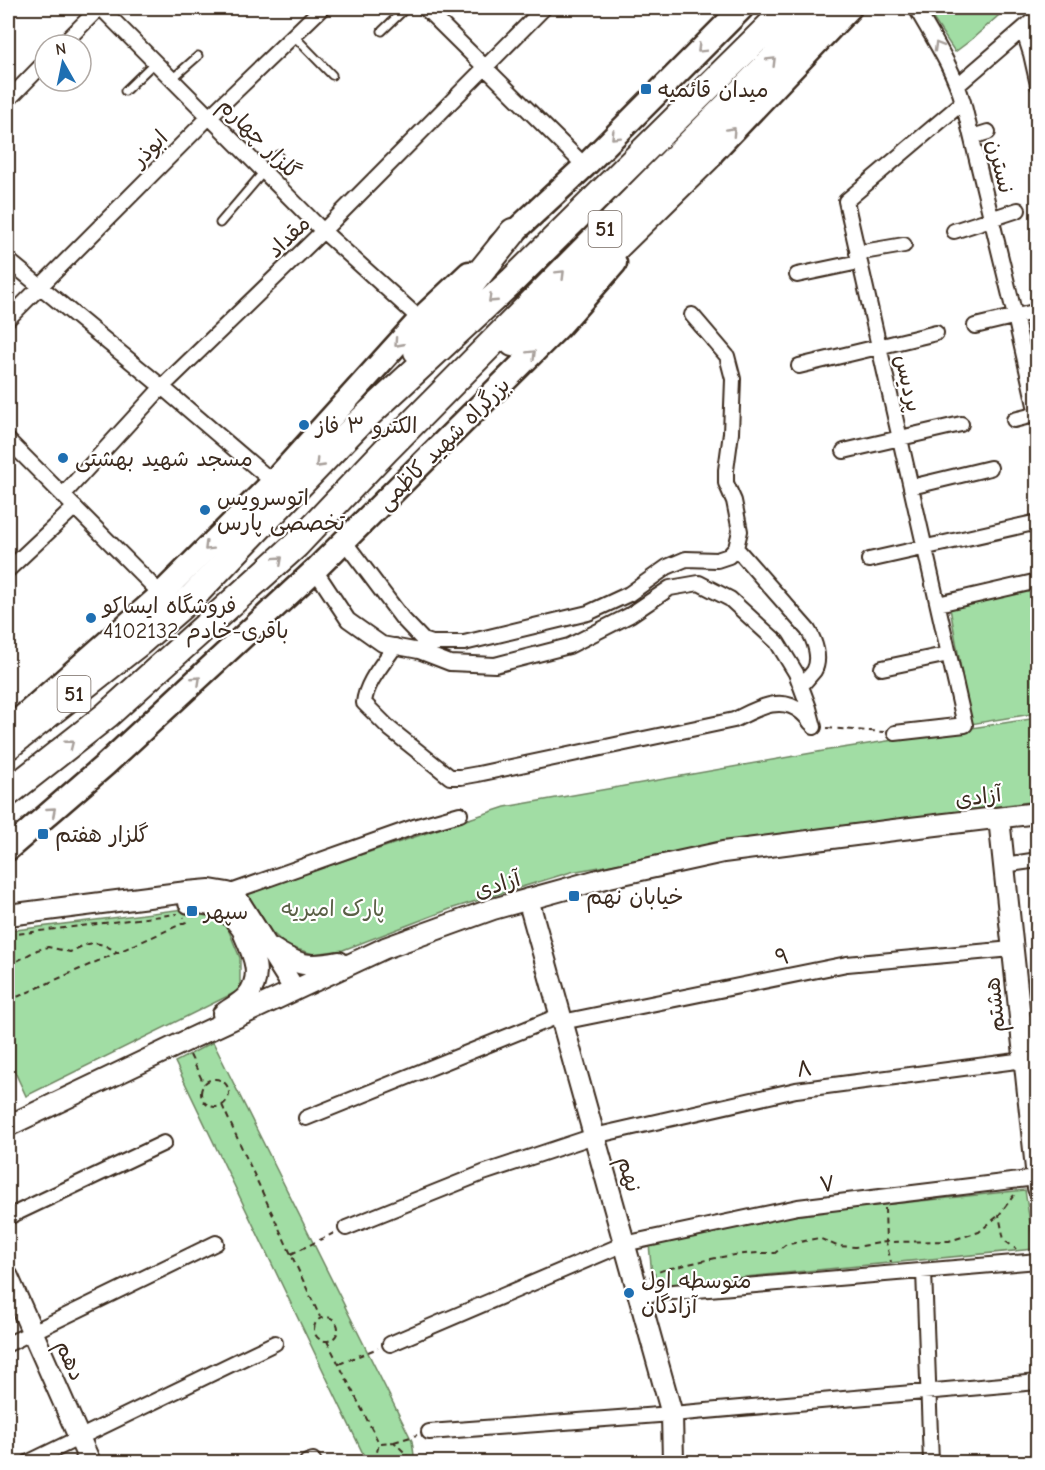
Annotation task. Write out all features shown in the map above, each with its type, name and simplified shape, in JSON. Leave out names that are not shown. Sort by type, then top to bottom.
[{"type":"highway","name":"51","points":[[8,746],[140,642],[193,596],[360,422],[513,280],[788,8]]},
{"type":"highway","name":"بزرگراه شهید کاظمی","points":[[8,793],[107,715],[296,545],[386,450],[824,8]]},
{"type":"highway","points":[[386,450],[545,317],[708,157]]},
{"type":"highway","points":[[360,422],[513,232]]},
{"type":"highway","points":[[37,705],[140,642]]},
{"type":"main road","name":"بزرگراه شهید کاظمی","points":[[8,849],[105,765],[315,570],[558,328],[708,157],[850,8]]},
{"type":"main road","points":[[8,729],[161,594],[273,482],[420,319],[585,166],[735,10]]},
{"type":"street","points":[[74,33],[100,8]]},
{"type":"street","name":"گلزار چهارم","points":[[100,8],[323,231],[420,319]]},
{"type":"street","name":"ابوذر","points":[[8,319],[322,8]]},
{"type":"street","points":[[425,8],[585,166]]},
{"type":"street","name":"مقداد","points":[[63,495],[162,387],[323,231],[544,8]]},
{"type":"street","name":"نسترن","points":[[916,8],[950,66],[958,85],[1037,414]]},
{"type":"street","points":[[958,85],[1038,16]]},
{"type":"street","points":[[1023,29],[1034,53],[1038,85]]},
{"type":"street","points":[[8,100],[33,74]]},
{"type":"street","name":"پردیس","points":[[896,733],[965,725],[846,201],[963,102]]},
{"type":"street","points":[[972,137],[988,132]]},
{"type":"street","points":[[954,231],[1018,210]]},
{"type":"street","points":[[797,275],[904,245]]},
{"type":"street","points":[[8,260],[273,482]]},
{"type":"street","points":[[975,326],[1038,311]]},
{"type":"street","points":[[344,541],[402,618],[423,640],[432,643],[464,643],[588,613],[629,594],[667,567],[686,559],[717,560],[729,556],[736,548],[740,531],[734,501],[726,483],[733,379],[727,356],[692,315]]},
{"type":"street","points":[[799,366],[936,333]]},
{"type":"street","points":[[1014,420],[1037,414]]},
{"type":"street","points":[[844,451],[961,424]]},
{"type":"street","points":[[10,446],[63,495],[161,594]]},
{"type":"street","points":[[911,487],[990,468]]},
{"type":"street","points":[[8,570],[75,507]]},
{"type":"street","points":[[869,560],[1038,522]]},
{"type":"street","points":[[736,548],[808,630],[814,640],[817,651],[815,670],[801,686]]},
{"type":"street","points":[[315,570],[348,620],[382,644],[419,651],[450,663],[495,665],[569,646],[630,615],[670,588],[699,583],[730,599],[777,642],[796,673],[814,727]]},
{"type":"street","points":[[938,604],[1038,580]]},
{"type":"street","points":[[395,646],[369,686],[364,703],[390,729],[450,777],[478,774],[734,720],[762,707],[783,703],[801,711],[814,727]]},
{"type":"street","points":[[882,668],[949,654]]},
{"type":"street","name":"آزادی","points":[[8,1126],[385,948],[493,909],[609,877],[723,852],[1038,813]]},
{"type":"street","points":[[8,926],[191,902],[211,903],[414,827],[460,814]]},
{"type":"street","name":"هشتم","points":[[999,818],[1024,1060],[1033,1182]]},
{"type":"street","points":[[1004,865],[1038,860]]},
{"type":"street","points":[[8,915],[210,890],[222,899],[240,903],[267,946],[289,993]]},
{"type":"street","points":[[222,899],[225,910],[242,928],[289,993]]},
{"type":"street","name":"نهم","points":[[528,899],[672,1414],[673,1462]]},
{"type":"street","points":[[187,1040],[247,996],[256,979],[255,961],[242,928]]},
{"type":"street","points":[[267,946],[294,962],[318,966],[344,962],[385,948]]},
{"type":"street","name":"۹","points":[[306,1118],[561,1019],[847,964],[1012,949]]},
{"type":"street","name":"۸","points":[[346,1228],[483,1173],[594,1136],[796,1090],[1024,1060]]},
{"type":"street","points":[[8,1217],[164,1143]]},
{"type":"street","name":"۷","points":[[390,1344],[624,1244],[798,1207],[1033,1182]]},
{"type":"street","points":[[8,1344],[216,1243]]},
{"type":"street","points":[[637,1291],[894,1274],[1035,1261]]},
{"type":"street","points":[[924,1271],[931,1462]]},
{"type":"street","name":"دهم","points":[[8,1277],[90,1462]]},
{"type":"street","points":[[29,1462],[276,1343]]},
{"type":"street","points":[[429,1432],[672,1414],[1038,1382]]},
{"type":"lane","points":[[382,31],[406,8]]},
{"type":"lane","points":[[293,35],[332,75]]},
{"type":"lane","points":[[172,79],[198,56]]},
{"type":"lane","points":[[125,91],[155,62]]},
{"type":"lane","points":[[220,223],[278,154]]},
{"type":"path","points":[[814,727],[896,733]]},
{"type":"path","points":[[8,935],[182,914],[186,922],[8,999]]},
{"type":"path","points":[[8,966],[37,950],[48,947],[70,952],[84,945],[102,944],[117,952]]},
{"type":"path","points":[[187,1040],[204,1084]]},
{"type":"path","points":[[213,1079],[226,1084],[229,1093],[226,1102],[222,1105],[209,1106],[203,1100],[201,1092],[204,1084],[213,1079]]},
{"type":"path","points":[[222,1105],[320,1317]]},
{"type":"path","points":[[637,1291],[659,1270],[710,1258],[774,1253],[785,1245],[819,1238],[837,1246],[855,1247],[886,1242],[949,1241],[979,1232],[1033,1182]]},
{"type":"path","points":[[884,1197],[886,1242],[894,1274]]},
{"type":"path","points":[[999,1215],[1004,1240],[1035,1261]]},
{"type":"path","points":[[291,1254],[346,1228]]},
{"type":"path","points":[[320,1317],[333,1318],[338,1325],[337,1334],[331,1340],[316,1337],[313,1330],[320,1317]]},
{"type":"path","points":[[327,1341],[379,1443],[377,1452],[379,1462]]},
{"type":"path","points":[[339,1364],[390,1344]]},
{"type":"path","points":[[379,1443],[394,1442],[429,1432]]},
{"type":"path","points":[[394,1442],[406,1454],[408,1462]]},
{"type":"green space","points":[[926,8],[1007,8],[955,52]]},
{"type":"green space","points":[[1037,584],[1037,713],[971,724],[949,603]]},
{"type":"green space","name":"پارک امیریه","points":[[1037,718],[1037,801],[801,832],[571,872],[450,909],[343,950],[313,954],[287,946],[265,926],[240,895],[505,807],[829,750]]},
{"type":"green space","points":[[200,907],[226,924],[240,958],[240,990],[26,1096],[8,1057],[8,931]]},
{"type":"green space","points":[[213,1042],[412,1441],[415,1462],[367,1462],[175,1062]]},
{"type":"green space","points":[[1025,1190],[1034,1249],[653,1286],[649,1244],[796,1214]]},
{"type":"place","name":"میدان قائمیه","points":[[646,89]]},
{"type":"place","name":"الکترو ۳ فاز","points":[[304,425]]},
{"type":"place","name":"مسجد شهید بهشتی","points":[[63,458]]},
{"type":"place","name":"اتوسرویس تخصصی پارس","points":[[205,510]]},
{"type":"place","name":"فروشگاه ایساکو باقری-خادم 4102132","points":[[91,618]]},
{"type":"place","name":"گلزار هفتم","points":[[43,834]]},
{"type":"place","name":"خیابان نهم","points":[[574,896]]},
{"type":"place","name":"سپهر","points":[[192,911]]},
{"type":"place","name":"متوسطه اول آزادگان","points":[[629,1293]]}]
